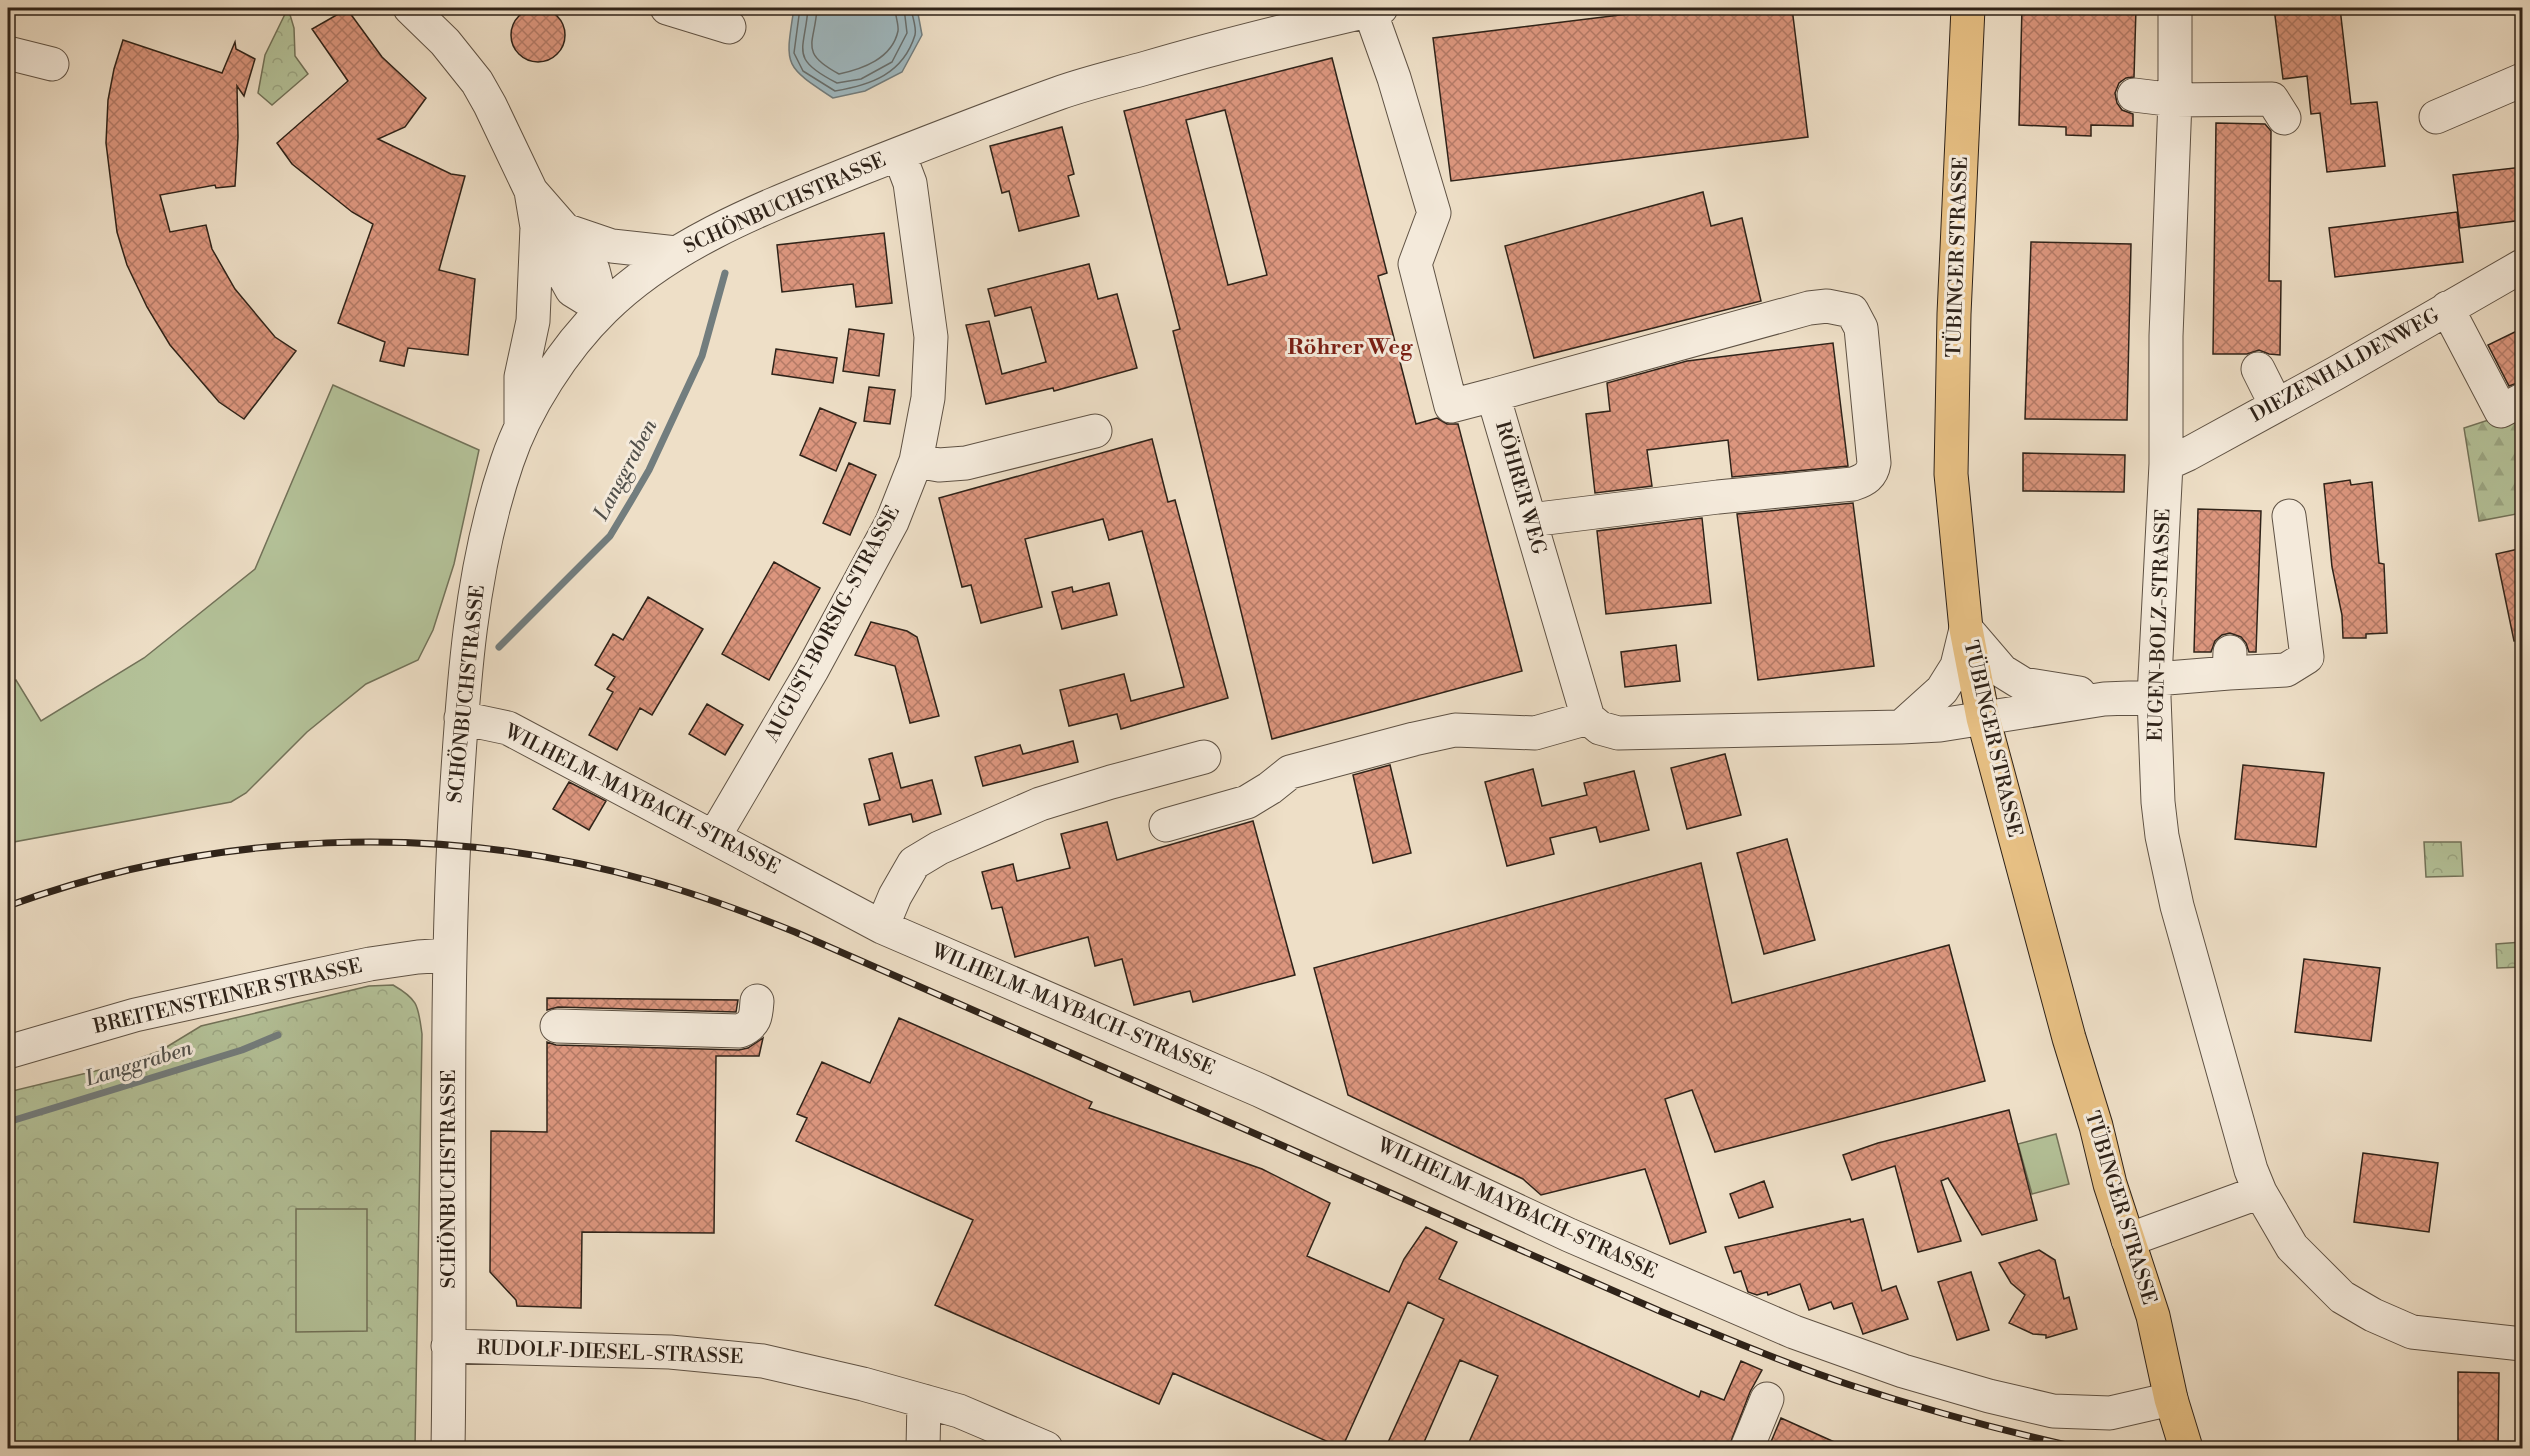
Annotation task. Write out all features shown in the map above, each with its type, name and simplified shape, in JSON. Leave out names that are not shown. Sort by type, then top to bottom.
[{"type":"main road","name":"TÜBINGER STRASSE","points":[[1968,8],[1954,314],[1951,474],[1966,629],[1983,718],[2069,1038],[2128,1240],[2153,1316],[2171,1399],[2186,1449]]},
{"type":"street","points":[[410,8],[445,42],[477,82],[551,228],[572,290],[603,309]]},
{"type":"street","points":[[667,8],[729,27]]},
{"type":"street","name":"SCHÖNBUCHSTRASSE","points":[[447,1449],[451,882],[461,718],[476,588],[488,529],[507,460],[521,425],[546,384],[572,346],[603,309],[640,278],[676,253],[759,212],[899,154],[1061,92],[1243,40],[1374,8]]},
{"type":"street","name":"RÖHRER WEG","points":[[1374,8],[1434,213],[1415,264],[1451,406],[1493,395],[1588,718]]},
{"type":"street","name":"EUGEN-BOLZ-STRASSE","points":[[2175,8],[2175,100],[2166,336],[2166,464],[2154,688],[2158,802],[2177,906],[2251,1170],[2260,1192],[2292,1247],[2342,1297],[2373,1315],[2412,1332],[2523,1344]]},
{"type":"street","points":[[8,53],[52,64]]},
{"type":"street","points":[[2436,117],[2523,80]]},
{"type":"street","points":[[2134,95],[2175,100],[2271,99],[2284,118]]},
{"type":"street","name":"AUGUST-BORSIG-STRASSE","points":[[714,837],[812,670],[892,522],[916,461],[928,398],[931,337],[910,183],[899,154]]},
{"type":"street","points":[[551,228],[612,246],[676,253]]},
{"type":"street","points":[[521,425],[521,377],[551,228]]},
{"type":"street","name":"DIEZENHALDENWEG","points":[[2166,464],[2336,373],[2523,266]]},
{"type":"street","points":[[1493,395],[1809,308],[1827,306],[1852,311],[1861,328],[1874,463],[1872,472],[1864,480],[1853,484],[1718,497],[1531,525]]},
{"type":"street","points":[[2447,308],[2501,411],[2523,400]]},
{"type":"street","points":[[2258,369],[2276,405]]},
{"type":"street","points":[[916,461],[939,465],[966,463],[1095,431]]},
{"type":"street","points":[[1166,825],[1247,802],[1290,772],[1455,730],[1535,733],[1588,718],[1600,728],[1618,733],[1940,725],[2104,699],[2154,688],[2230,663],[2286,670],[2307,657],[2289,516]]},
{"type":"street","points":[[1966,629],[2002,671],[2023,684],[2104,699]]},
{"type":"street","points":[[1901,727],[1942,690],[1957,666],[1966,629]]},
{"type":"street","name":"WILHELM-MAYBACH-STRASSE","points":[[461,718],[508,728],[882,927],[1259,1090],[1601,1249],[1847,1353],[1989,1396],[2053,1411],[2110,1413],[2171,1399]]},
{"type":"street","points":[[882,927],[895,896],[914,862],[939,848],[1040,804],[1204,757]]},
{"type":"street","name":"BREITENSTEINER STRASSE","points":[[8,1052],[135,1016],[294,980],[370,964],[450,955]]},
{"type":"street","points":[[557,1026],[741,1031],[750,1026],[756,1018],[757,1001]]},
{"type":"street","points":[[2128,1240],[2260,1192]]},
{"type":"street","name":"RUDOLF-DIESEL-STRASSE","points":[[448,1346],[714,1354],[763,1361],[863,1383],[959,1411],[1046,1449]]},
{"type":"street","points":[[1747,1449],[1767,1399]]},
{"type":"street","points":[[923,1449],[924,1401]]},
{"type":"green space","points":[[288,8],[294,28],[295,56],[308,74],[272,105],[258,93],[265,55]]},
{"type":"green space","points":[[333,385],[479,450],[454,564],[433,630],[418,660],[366,684],[307,732],[246,793],[231,802],[8,843],[8,685],[16,680],[41,721],[144,658],[255,569]]},
{"type":"green space","points":[[2522,409],[2522,513],[2479,521],[2464,428]]},
{"type":"green space","points":[[2424,842],[2461,842],[2463,876],[2426,877]]},
{"type":"green space","points":[[2522,942],[2522,967],[2497,968],[2496,944]]},
{"type":"green space","points":[[393,985],[408,995],[416,1005],[422,1034],[415,1448],[8,1448],[8,1092],[120,1065],[160,1051],[201,1026],[369,986]]},
{"type":"green space","points":[[2056,1134],[2069,1184],[2032,1194],[2018,1144]]},
{"type":"green space","points":[[296,1209],[367,1209],[367,1331],[296,1332]]},
{"type":"water","points":[[794,8],[917,8],[922,35],[902,72],[865,91],[833,98],[805,78],[791,62],[789,42]]},
{"type":"building","points":[[538,8],[548,10],[557,16],[563,25],[565,35],[563,45],[557,54],[548,60],[538,62],[528,60],[519,54],[513,45],[511,35],[513,25],[519,16],[528,10]]},
{"type":"building","points":[[1677,8],[1792,8],[1808,137],[1451,181],[1433,38]]},
{"type":"building","points":[[2022,8],[2136,8],[2134,77],[2126,78],[2119,83],[2115,93],[2117,103],[2122,110],[2133,114],[2133,126],[2091,125],[2091,136],[2066,135],[2066,127],[2019,125]]},
{"type":"building","points":[[2274,8],[2318,8],[2318,10],[2340,8],[2351,104],[2377,102],[2385,166],[2327,172],[2320,113],[2311,114],[2307,76],[2283,79]]},
{"type":"building","points":[[347,9],[382,57],[426,98],[405,127],[378,139],[451,174],[465,176],[439,270],[475,279],[468,355],[408,348],[404,366],[380,361],[385,342],[338,323],[373,224],[352,212],[292,164],[277,143],[348,81],[312,29]]},
{"type":"building","points":[[123,40],[222,73],[235,42],[236,49],[255,59],[244,96],[237,86],[238,137],[235,186],[216,188],[215,185],[160,195],[170,232],[206,225],[212,249],[235,289],[275,337],[296,351],[244,419],[219,402],[170,345],[147,307],[127,265],[117,232],[106,143],[108,100]]},
{"type":"building","points":[[1332,58],[1387,273],[1378,276],[1416,424],[1437,418],[1447,424],[1458,424],[1522,671],[1272,739],[1173,331],[1180,329],[1124,111]],"holes":[[[1225,110],[1267,275],[1228,285],[1186,120]]]},
{"type":"building","points":[[2216,123],[2265,124],[2271,131],[2269,281],[2281,281],[2280,355],[2259,350],[2247,354],[2213,354]]},
{"type":"building","points":[[1062,127],[1074,174],[1068,176],[1079,216],[1019,231],[1009,191],[1002,193],[990,146]]},
{"type":"building","points":[[2523,167],[2523,220],[2460,228],[2453,175]]},
{"type":"building","points":[[1703,192],[1711,226],[1742,218],[1761,301],[1534,358],[1505,246]]},
{"type":"building","points":[[2457,212],[2463,262],[2335,277],[2329,228]]},
{"type":"building","points":[[884,233],[892,303],[856,307],[853,284],[782,292],[777,245]]},
{"type":"building","points":[[2031,242],[2131,244],[2127,420],[2025,419]]},
{"type":"building","points":[[1089,264],[1098,299],[1117,294],[1137,368],[1054,391],[1053,388],[986,404],[966,325],[989,321],[1002,374],[1046,362],[1031,307],[995,316],[988,289]]},
{"type":"building","points":[[2523,328],[2523,381],[2509,386],[2488,345]]},
{"type":"building","points":[[849,329],[884,334],[879,376],[843,371]]},
{"type":"building","points":[[1833,343],[1848,466],[1732,477],[1728,440],[1647,450],[1652,486],[1595,493],[1586,414],[1610,411],[1607,383],[1687,361]]},
{"type":"building","points":[[776,349],[837,358],[833,383],[772,374]]},
{"type":"building","points":[[869,387],[895,390],[890,424],[864,421]]},
{"type":"building","points":[[820,408],[856,423],[836,471],[800,455]]},
{"type":"building","points":[[1152,439],[1168,502],[1175,500],[1228,698],[1121,729],[1117,714],[1069,726],[1060,690],[1124,674],[1131,701],[1184,687],[1142,531],[1109,540],[1103,519],[1025,539],[1042,607],[981,623],[971,585],[962,587],[939,498]]},
{"type":"building","points":[[2023,453],[2125,455],[2124,492],[2023,491]]},
{"type":"building","points":[[849,463],[876,475],[850,535],[823,523]]},
{"type":"building","points":[[2350,480],[2351,485],[2372,482],[2379,563],[2384,564],[2387,633],[2366,634],[2366,638],[2343,638],[2342,615],[2332,567],[2324,484]]},
{"type":"building","points":[[1853,503],[1874,666],[1758,680],[1737,514]]},
{"type":"building","points":[[2198,509],[2261,511],[2256,652],[2249,652],[2241,637],[2230,633],[2222,635],[2215,641],[2211,652],[2194,652]]},
{"type":"building","points":[[1702,518],[1711,603],[1606,614],[1597,531]]},
{"type":"building","points":[[2523,548],[2523,640],[2514,641],[2496,554]]},
{"type":"building","points":[[774,562],[820,588],[769,680],[722,654]]},
{"type":"building","points":[[1109,583],[1117,615],[1062,629],[1052,592],[1072,587],[1073,592]]},
{"type":"building","points":[[648,597],[703,629],[652,715],[640,708],[617,750],[589,735],[613,692],[607,689],[615,677],[595,665],[613,634],[623,640]]},
{"type":"building","points":[[871,622],[907,631],[917,637],[939,716],[910,723],[895,666],[855,655]]},
{"type":"building","points":[[1676,645],[1680,681],[1625,687],[1621,652]]},
{"type":"building","points":[[707,704],[743,725],[725,755],[689,734]]},
{"type":"building","points":[[1073,741],[1078,762],[983,786],[975,757],[1020,745],[1023,754]]},
{"type":"building","points":[[892,753],[901,788],[932,780],[941,814],[913,822],[911,814],[869,825],[864,804],[880,800],[869,759]]},
{"type":"building","points":[[1725,754],[1741,815],[1687,829],[1671,768]]},
{"type":"building","points":[[1390,765],[1411,853],[1373,863],[1353,775]]},
{"type":"building","points":[[2243,765],[2324,773],[2316,847],[2235,839]]},
{"type":"building","points":[[1533,769],[1542,806],[1587,795],[1584,783],[1634,771],[1649,830],[1600,842],[1596,827],[1550,838],[1554,854],[1507,866],[1485,782]]},
{"type":"building","points":[[569,782],[606,801],[589,830],[553,809]]},
{"type":"building","points":[[1253,821],[1295,975],[1193,1002],[1190,991],[1134,1005],[1122,959],[1095,966],[1088,937],[1015,957],[1002,907],[992,909],[982,872],[1013,864],[1017,881],[1070,868],[1061,834],[1107,822],[1117,860]]},
{"type":"building","points":[[1787,839],[1815,940],[1764,954],[1737,853]]},
{"type":"building","points":[[1701,863],[1732,1003],[1949,945],[1985,1081],[1715,1152],[1692,1090],[1665,1099],[1706,1232],[1670,1244],[1645,1169],[1541,1195],[1523,1179],[1348,1095],[1314,968]]},
{"type":"building","points":[[2304,959],[2380,968],[2371,1041],[2295,1032]]},
{"type":"building","points":[[547,998],[738,1000],[736,1012],[558,1007],[547,1010]]},
{"type":"building","points":[[899,1018],[1092,1102],[1089,1108],[1262,1169],[1330,1203],[1307,1256],[1389,1292],[1404,1259],[1426,1227],[1457,1242],[1439,1279],[1699,1397],[1701,1391],[1724,1400],[1741,1361],[1762,1370],[1750,1392],[1728,1449],[1466,1449],[1498,1376],[1460,1360],[1421,1449],[1385,1449],[1444,1319],[1408,1302],[1342,1448],[1173,1373],[1159,1404],[935,1305],[973,1220],[796,1141],[807,1118],[797,1114],[822,1062],[870,1083]]},
{"type":"building","points":[[763,1038],[759,1056],[716,1056],[714,1233],[582,1232],[581,1308],[517,1306],[516,1300],[490,1272],[491,1131],[547,1132],[547,1042],[556,1045],[739,1050],[748,1048]]},
{"type":"building","points":[[2009,1110],[2037,1220],[1982,1235],[1948,1178],[1941,1181],[1961,1241],[1918,1252],[1895,1166],[1852,1180],[1843,1155],[1878,1143]]},
{"type":"building","points":[[2363,1153],[2438,1163],[2429,1232],[2354,1222]]},
{"type":"building","points":[[1764,1181],[1773,1207],[1739,1218],[1730,1194]]},
{"type":"building","points":[[1850,1219],[1851,1222],[1863,1219],[1882,1291],[1896,1286],[1908,1319],[1863,1334],[1852,1303],[1834,1309],[1831,1302],[1809,1310],[1800,1284],[1768,1295],[1767,1292],[1757,1295],[1748,1292],[1741,1271],[1734,1273],[1725,1247]]},
{"type":"building","points":[[2039,1250],[2055,1260],[2064,1299],[2069,1297],[2077,1329],[2046,1338],[2046,1335],[2033,1334],[2009,1323],[2025,1295],[2011,1283],[1999,1263]]},
{"type":"building","points":[[1971,1272],[1989,1330],[1957,1340],[1938,1282]]},
{"type":"building","points":[[2458,1372],[2499,1373],[2498,1449],[2458,1449]]},
{"type":"building","points":[[1781,1418],[1850,1449],[1768,1449]]},
{"type":"waterway","name":"Langgraben","points":[[499,647],[610,536],[649,470],[702,356],[725,273]]},
{"type":"waterway","name":"Langgraben","points":[[8,1122],[242,1050],[278,1035]]},
{"type":"railway","points":[[8,906],[86,881],[165,862],[246,849],[327,843],[409,843],[490,849],[571,862],[650,881],[724,905],[795,932],[1662,1312],[1756,1350],[1826,1377],[1907,1403],[2080,1448]]},
{"type":"district","name":"Röhrer Weg","points":[[1350,347]]}]
